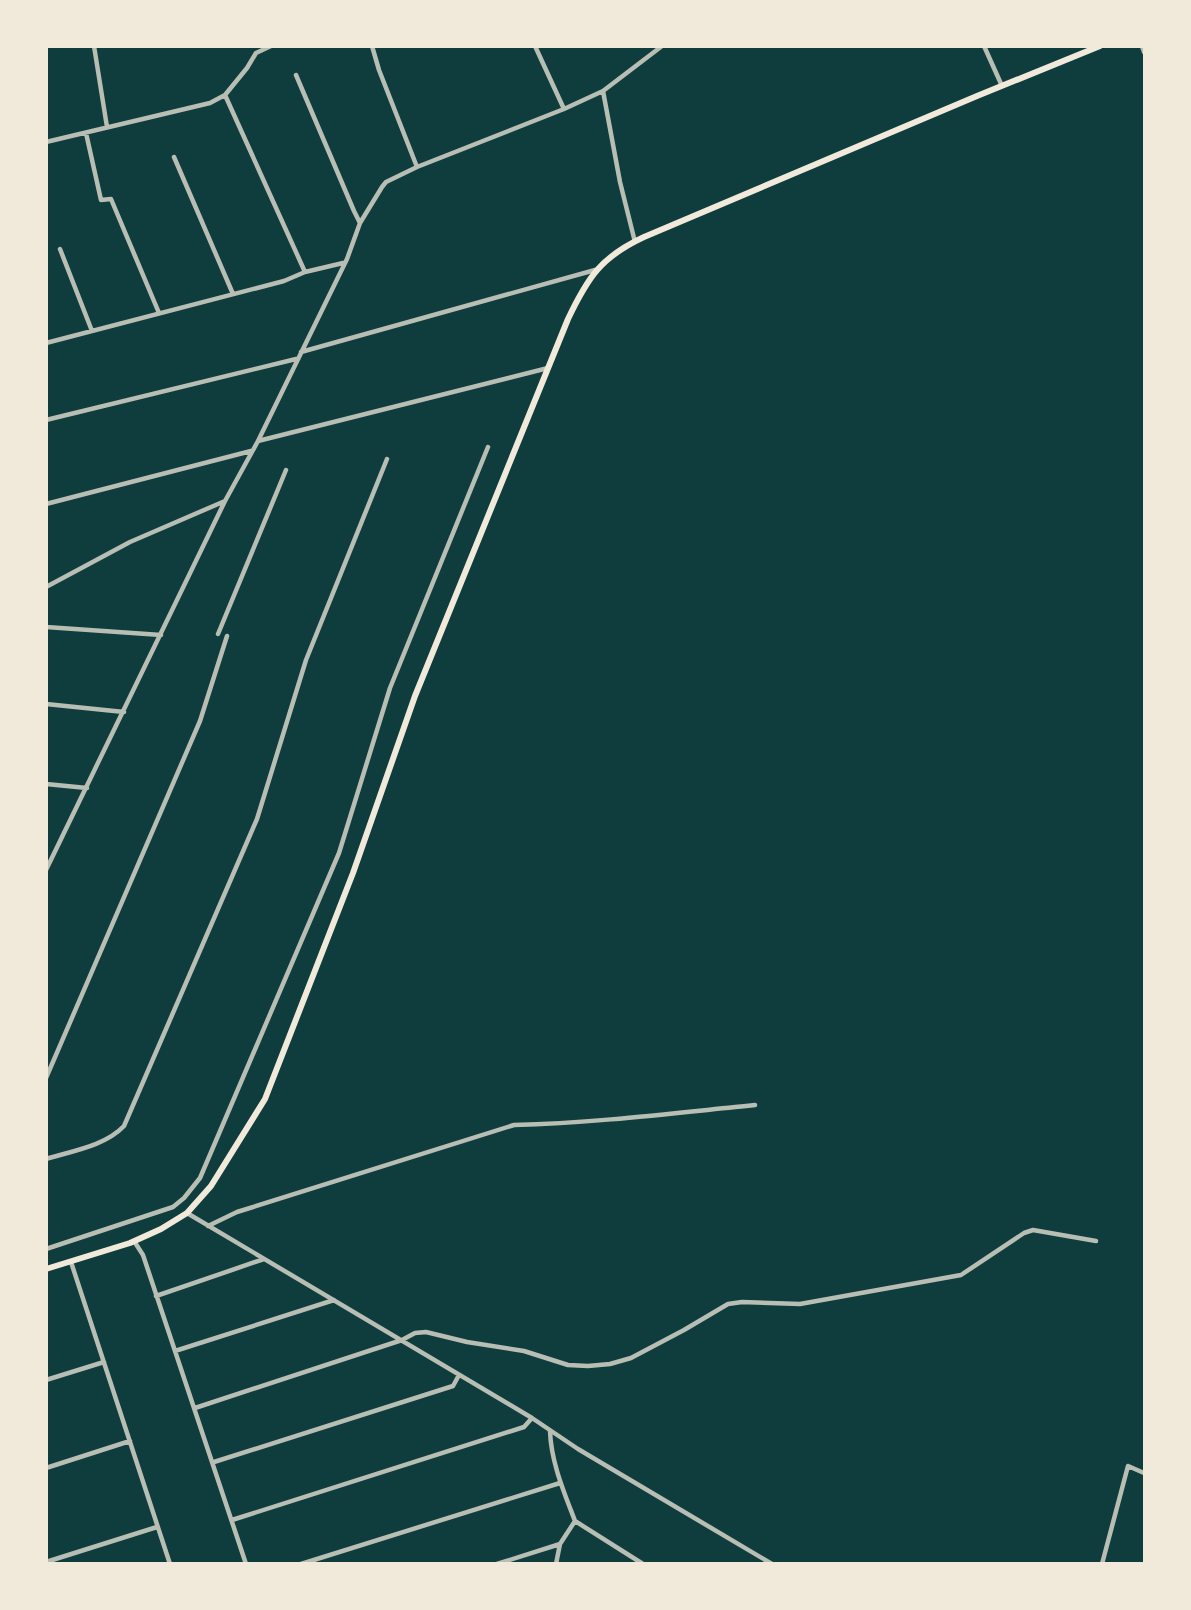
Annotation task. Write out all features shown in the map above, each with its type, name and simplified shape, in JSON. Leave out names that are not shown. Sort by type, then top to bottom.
[{"type":"main road","points":[[46,1269],[134,1242],[187,1213],[211,1186],[265,1099],[352,873],[415,696],[568,319],[595,270],[613,255],[635,242],[1100,46]]},
{"type":"street","points":[[93,46],[107,127]]},
{"type":"street","points":[[46,142],[210,103],[225,95],[256,53],[271,46]]},
{"type":"street","points":[[372,46],[379,70],[417,166]]},
{"type":"street","points":[[535,46],[564,110]]},
{"type":"street","points":[[46,870],[225,501],[258,441],[296,359],[347,259],[360,223],[386,182],[417,166],[564,110],[603,92],[662,46]]},
{"type":"street","points":[[984,46],[1002,86]]},
{"type":"street","points":[[1142,46],[1144,52]]},
{"type":"street","points":[[296,75],[360,223]]},
{"type":"street","points":[[603,92],[620,182],[635,242]]},
{"type":"street","points":[[225,95],[305,272]]},
{"type":"street","points":[[86,133],[101,200],[111,199],[159,313]]},
{"type":"street","points":[[174,157],[233,294]]},
{"type":"street","points":[[60,249],[92,331]]},
{"type":"street","points":[[46,343],[284,281],[305,272],[343,263]]},
{"type":"street","points":[[301,351],[595,270]]},
{"type":"street","points":[[46,420],[296,359]]},
{"type":"street","points":[[258,441],[548,368]]},
{"type":"street","points":[[46,1249],[173,1207],[184,1198],[200,1178],[339,853],[390,688],[488,447]]},
{"type":"street","points":[[46,504],[251,451]]},
{"type":"street","points":[[46,1159],[115,1135],[128,1118],[257,819],[306,660],[387,459]]},
{"type":"street","points":[[218,634],[286,470]]},
{"type":"street","points":[[46,587],[130,542],[225,501]]},
{"type":"street","points":[[46,627],[161,635]]},
{"type":"street","points":[[46,1078],[200,722],[227,636]]},
{"type":"street","points":[[46,704],[124,712]]},
{"type":"street","points":[[46,784],[87,788]]},
{"type":"street","points":[[208,1226],[237,1212],[514,1125],[616,1119],[754,1105]]},
{"type":"street","points":[[187,1213],[772,1563]]},
{"type":"street","points":[[195,1408],[402,1340],[415,1333],[426,1332],[467,1342],[524,1351],[568,1365],[610,1364],[631,1358],[728,1304],[742,1302],[800,1304],[961,1275],[1024,1233],[1033,1230],[1096,1241]]},
{"type":"street","points":[[134,1242],[143,1255],[246,1563]]},
{"type":"street","points":[[156,1296],[264,1259]]},
{"type":"street","points":[[71,1262],[170,1563]]},
{"type":"street","points":[[175,1351],[334,1300]]},
{"type":"street","points":[[46,1380],[104,1362]]},
{"type":"street","points":[[214,1462],[453,1386],[459,1375]]},
{"type":"street","points":[[231,1520],[524,1427],[532,1418]]},
{"type":"street","points":[[550,1431],[550,1445],[560,1483],[575,1521],[643,1563]]},
{"type":"street","points":[[46,1468],[130,1441]]},
{"type":"street","points":[[1102,1563],[1128,1466],[1144,1473]]},
{"type":"street","points":[[301,1563],[560,1483]]},
{"type":"street","points":[[556,1563],[560,1544],[575,1521]]},
{"type":"street","points":[[46,1562],[157,1527]]},
{"type":"street","points":[[497,1563],[560,1544]]}]
